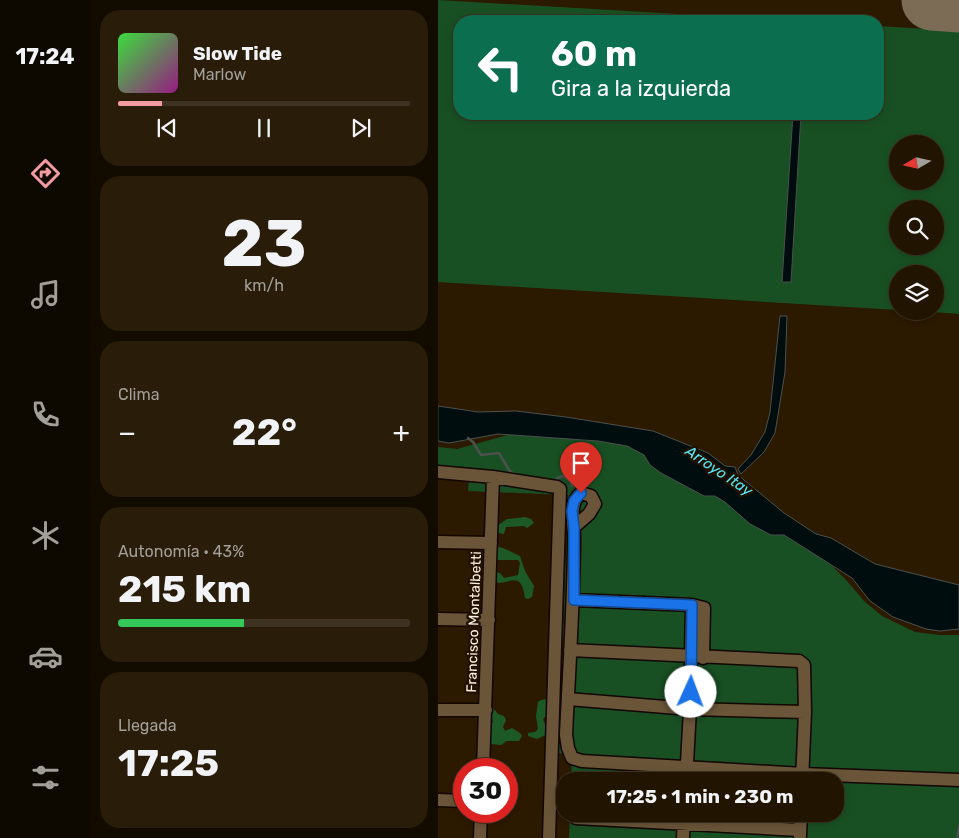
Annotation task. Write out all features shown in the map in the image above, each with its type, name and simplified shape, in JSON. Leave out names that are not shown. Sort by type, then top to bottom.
[{"type":"street","points":[[438,472],[493,476],[560,488],[549,838]]},
{"type":"street","name":"Francisco Montalbetti","points":[[484,758],[493,476]]},
{"type":"street","points":[[574,528],[574,600],[566,735],[572,758],[582,762],[687,767],[740,772]]},
{"type":"street","points":[[438,542],[491,543]]},
{"type":"street","points":[[574,600],[692,605],[697,657],[690,709],[687,772]]},
{"type":"street","points":[[438,619],[489,620]]},
{"type":"street","points":[[570,650],[799,661],[804,665],[803,772]]},
{"type":"street","points":[[568,699],[690,709],[805,712]]},
{"type":"street","points":[[438,710],[486,710]]},
{"type":"street","points":[[844,779],[960,780]]},
{"type":"street","points":[[438,800],[453,801]]},
{"type":"street","points":[[682,838],[683,822]]},
{"type":"street","points":[[706,822],[800,834]]},
{"type":"street","points":[[480,838],[481,823]]},
{"type":"green space","points":[[438,0],[695,15],[453,15],[453,120],[884,120],[884,26],[959,31],[959,314],[944,313],[944,265],[889,265],[889,309],[438,282]]},
{"type":"green space","points":[[530,433],[634,440],[827,561],[864,601],[882,616],[915,632],[959,635],[959,838],[569,838],[570,822],[844,822],[844,772],[571,772],[572,755],[559,753],[568,495],[468,491],[470,471],[438,471],[438,447],[457,449],[508,435]]},
{"type":"green space","points":[[525,517],[531,519],[534,523],[527,528],[524,526],[506,527],[504,534],[498,533],[497,526],[507,519]]},
{"type":"green space","points":[[499,547],[520,556],[525,571],[534,586],[532,597],[525,598],[523,589],[517,581],[496,582],[494,578],[496,572],[500,573],[504,578],[518,575],[520,563],[518,560],[496,560],[496,548]]},
{"type":"green space","points":[[548,699],[551,711],[543,719],[547,730],[546,735],[537,739],[528,736],[528,733],[535,732],[538,729],[536,716],[538,702]]},
{"type":"green space","points":[[493,708],[498,714],[504,716],[506,720],[503,727],[505,731],[512,728],[520,733],[522,736],[519,741],[507,741],[501,745],[488,742],[487,739],[491,732],[490,725],[493,722],[490,711]]},
{"type":"water","points":[[793,120],[801,120],[791,282],[782,282]]},
{"type":"water","points":[[780,316],[787,316],[785,372],[775,433],[764,452],[741,474],[738,469],[751,455],[765,432],[770,412]]},
{"type":"water","name":"Arroyo Itay","points":[[438,406],[478,412],[516,411],[653,431],[708,453],[725,466],[735,467],[738,475],[784,513],[816,534],[831,538],[875,564],[959,585],[959,629],[940,631],[926,629],[893,617],[870,601],[852,578],[784,535],[771,535],[750,524],[725,502],[715,496],[704,496],[661,473],[650,465],[644,455],[627,446],[598,441],[498,434],[449,443],[438,441]]},
{"type":"waterway","points":[[468,438],[473,442],[481,455],[499,453],[509,470],[516,476]]},
{"type":"waterway","points":[[553,482],[559,477],[564,476],[571,482],[572,486]]},
{"type":"waterway","points":[[957,838],[960,824]]},
{"type":"runway","points":[[932,0],[960,2]]},
{"type":"route","points":[[581,493],[574,501],[572,511],[574,528],[574,600],[692,605],[691,692]]}]
